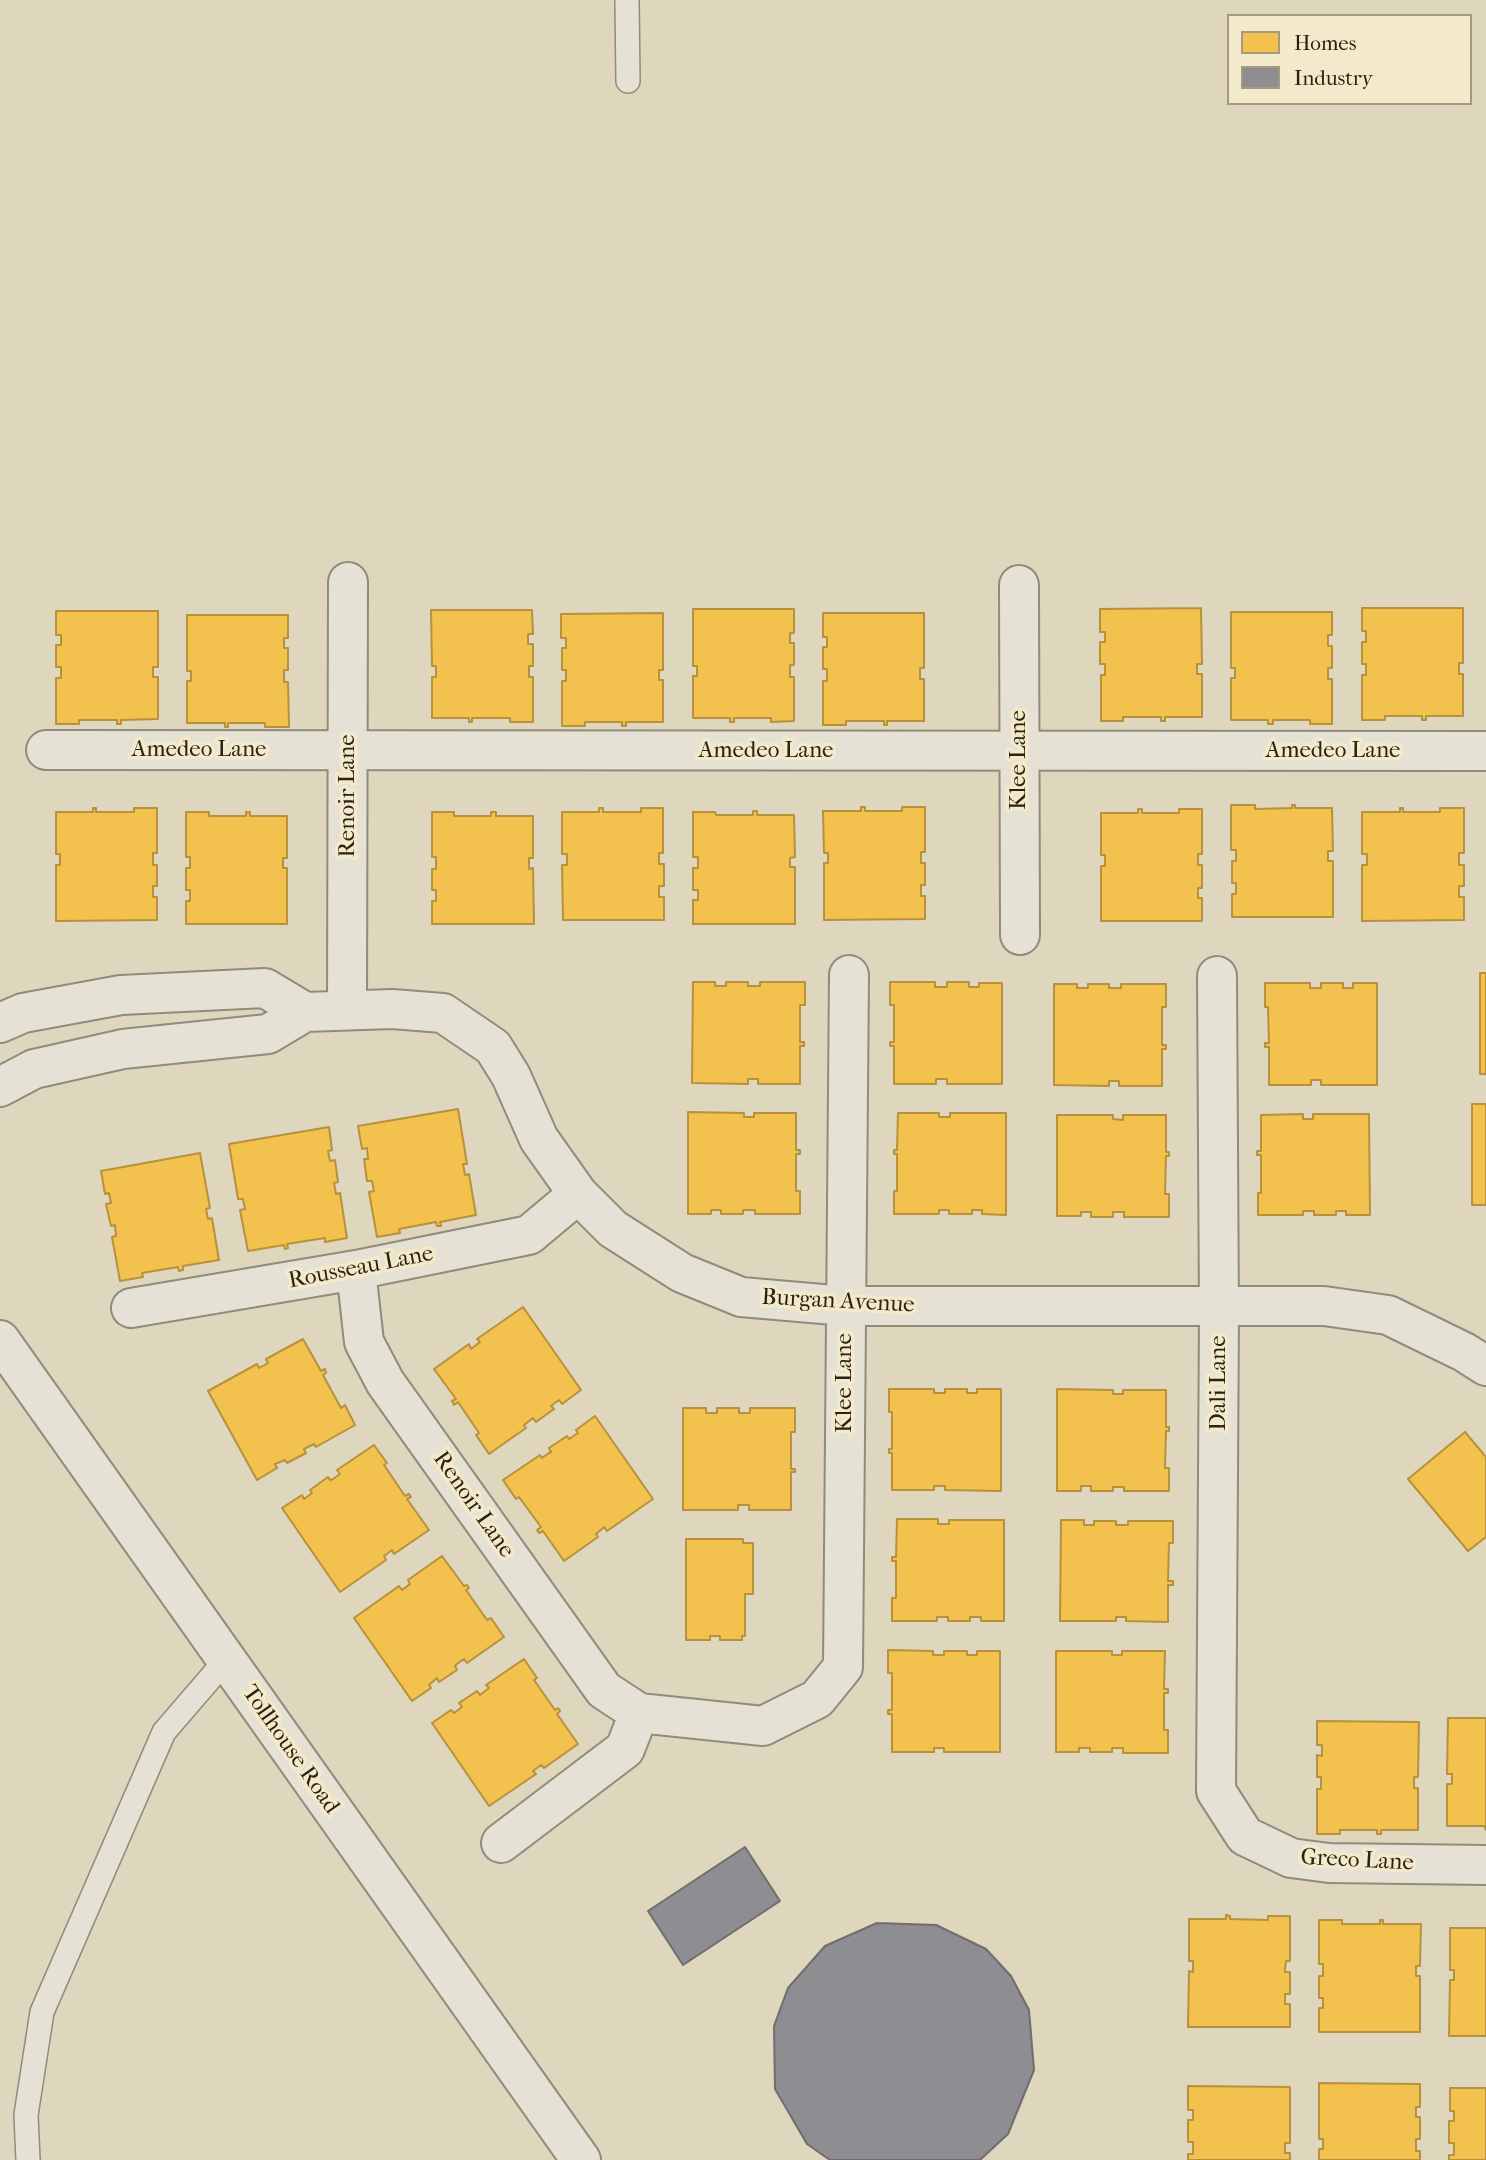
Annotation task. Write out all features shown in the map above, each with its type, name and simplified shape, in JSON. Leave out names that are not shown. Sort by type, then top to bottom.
[{"type":"street","name":"Renoir Lane","points":[[347,1009],[348,582]]},
{"type":"street","name":"Klee Lane","points":[[1019,585],[1020,934]]},
{"type":"street","name":"Amedeo Lane","points":[[46,750],[1486,751]]},
{"type":"street","name":"Klee Lane","points":[[817,1699],[843,1667],[849,975]]},
{"type":"street","name":"Dali Lane","points":[[1216,1791],[1219,1305],[1217,976]]},
{"type":"street","points":[[0,1023],[23,1013],[121,995],[265,988],[304,1012]]},
{"type":"street","points":[[156,994],[159,1045]]},
{"type":"street","name":"Burgan Avenue","points":[[0,1087],[34,1069],[123,1049],[268,1034],[304,1012],[392,1009],[443,1013],[493,1047],[511,1076],[539,1139],[578,1194],[613,1229],[682,1273],[741,1297],[846,1306],[1324,1306],[1388,1315],[1464,1352],[1486,1366]]},
{"type":"street","name":"Rousseau Lane","points":[[131,1308],[356,1270],[529,1235],[578,1194]]},
{"type":"street","name":"Renoir Lane","points":[[356,1270],[365,1342],[385,1382],[604,1690],[639,1713],[762,1726],[817,1699]]},
{"type":"street","name":"Tollhouse Road","points":[[0,1340],[581,2160]]},
{"type":"street","points":[[501,1843],[625,1749],[639,1713]]},
{"type":"street","name":"Greco Lane","points":[[1216,1791],[1245,1836],[1291,1858],[1329,1863],[1486,1865]]},
{"type":"lane","points":[[627,0],[628,81]]},
{"type":"lane","points":[[28,2160],[26,2115],[42,2012],[164,1731],[226,1660]]},
{"type":"building: Homes","points":[[1201,608],[1202,664],[1197,664],[1197,674],[1202,674],[1202,717],[1165,717],[1165,721],[1161,721],[1161,717],[1123,717],[1123,721],[1101,721],[1101,675],[1105,675],[1105,664],[1100,664],[1100,642],[1105,642],[1105,632],[1100,632],[1100,609]]},
{"type":"building: Homes","points":[[1362,608],[1463,608],[1463,663],[1459,663],[1459,674],[1463,674],[1463,716],[1426,716],[1426,720],[1422,720],[1422,716],[1385,716],[1385,720],[1362,720],[1362,675],[1366,675],[1366,664],[1362,664],[1362,642],[1366,642],[1366,631],[1362,631]]},
{"type":"building: Homes","points":[[693,609],[794,609],[794,633],[790,633],[790,643],[794,643],[794,665],[790,665],[790,677],[794,677],[794,721],[771,722],[771,718],[734,718],[734,722],[730,722],[730,718],[693,718],[693,676],[697,676],[697,666],[693,666]]},
{"type":"building: Homes","points":[[431,610],[532,610],[533,634],[528,634],[528,644],[533,644],[533,666],[529,666],[529,677],[533,677],[533,722],[510,722],[510,718],[472,718],[472,722],[469,722],[469,718],[432,718],[432,677],[436,677],[436,666],[432,666]]},
{"type":"building: Homes","points":[[56,611],[158,611],[158,667],[153,667],[153,677],[158,677],[158,719],[121,720],[121,724],[117,724],[117,720],[79,720],[79,724],[56,724],[56,678],[61,678],[61,667],[56,667],[56,645],[61,645],[61,635],[56,635]]},
{"type":"building: Homes","points":[[1231,612],[1332,612],[1332,635],[1328,635],[1328,646],[1332,646],[1332,668],[1328,668],[1328,679],[1332,679],[1332,724],[1310,724],[1310,720],[1273,720],[1273,724],[1268,724],[1268,720],[1231,720],[1231,678],[1235,678],[1235,668],[1231,668]]},
{"type":"building: Homes","points":[[663,613],[663,670],[659,670],[659,680],[663,680],[663,722],[626,722],[626,726],[622,726],[622,722],[585,722],[585,726],[562,726],[562,681],[566,681],[566,670],[562,670],[562,648],[566,648],[566,638],[561,638],[561,614]]},
{"type":"building: Homes","points":[[823,613],[924,613],[924,668],[920,668],[920,679],[924,679],[924,721],[887,721],[887,725],[884,725],[884,721],[846,721],[846,725],[823,725],[823,681],[827,681],[827,669],[823,669],[823,647],[827,647],[827,637],[823,637]]},
{"type":"building: Homes","points":[[187,615],[288,615],[288,638],[284,638],[284,648],[288,648],[288,670],[284,670],[284,682],[288,682],[289,727],[265,727],[265,723],[228,723],[228,727],[225,727],[225,723],[187,723],[187,681],[191,681],[191,671],[187,671]]},
{"type":"building: Homes","points":[[1231,805],[1255,805],[1255,809],[1292,808],[1292,805],[1295,805],[1295,808],[1332,808],[1333,851],[1328,851],[1328,861],[1333,861],[1333,917],[1232,917],[1232,894],[1236,894],[1236,883],[1232,883],[1232,861],[1236,861],[1236,850],[1231,850]]},
{"type":"building: Homes","points":[[861,807],[865,807],[865,811],[902,811],[902,807],[925,807],[925,852],[921,852],[921,863],[925,863],[925,885],[921,885],[921,896],[925,896],[925,919],[824,920],[824,863],[828,863],[828,853],[824,853],[823,811],[861,811]]},
{"type":"building: Homes","points":[[93,808],[96,808],[96,812],[134,812],[134,808],[157,808],[157,853],[153,853],[153,865],[157,865],[157,886],[153,886],[153,897],[157,897],[157,920],[56,921],[56,865],[60,865],[60,854],[56,854],[56,812],[93,812]]},
{"type":"building: Homes","points":[[599,808],[603,808],[603,812],[641,812],[641,808],[663,808],[663,853],[659,853],[659,864],[664,864],[664,886],[659,886],[659,897],[664,897],[664,920],[563,920],[562,865],[567,865],[567,854],[562,854],[562,812],[599,812]]},
{"type":"building: Homes","points":[[1400,808],[1403,808],[1403,812],[1440,812],[1440,808],[1464,808],[1464,853],[1459,853],[1459,865],[1464,865],[1464,886],[1459,886],[1459,897],[1464,897],[1464,920],[1362,921],[1362,865],[1367,865],[1367,854],[1362,854],[1362,812],[1400,812]]},
{"type":"building: Homes","points":[[1138,809],[1142,809],[1142,813],[1179,813],[1179,809],[1202,809],[1202,854],[1198,854],[1198,865],[1202,865],[1202,888],[1198,888],[1198,898],[1202,898],[1202,921],[1101,921],[1101,866],[1105,866],[1105,855],[1101,855],[1101,813],[1138,813]]},
{"type":"building: Homes","points":[[753,811],[757,811],[757,815],[794,815],[795,857],[790,858],[790,867],[795,867],[795,924],[693,924],[693,900],[698,900],[698,890],[693,890],[693,868],[698,868],[698,857],[693,857],[693,812],[753,815]]},
{"type":"building: Homes","points":[[186,812],[209,812],[209,816],[246,816],[246,812],[250,812],[250,816],[287,816],[287,858],[283,858],[283,868],[287,868],[287,924],[186,924],[186,901],[190,901],[190,890],[186,890],[186,868],[190,868],[190,857],[186,857]]},
{"type":"building: Homes","points":[[432,812],[454,812],[454,816],[491,816],[491,812],[496,812],[496,816],[533,816],[533,858],[529,858],[529,869],[533,868],[534,924],[432,924],[432,901],[436,901],[436,890],[432,890],[432,869],[436,869],[436,857],[432,857]]},
{"type":"building: Homes","points":[[1480,973],[1486,973],[1486,1074],[1480,1074]]},
{"type":"building: Homes","points":[[693,982],[715,982],[715,986],[726,986],[726,982],[748,982],[748,986],[760,986],[760,982],[805,982],[805,1005],[800,1005],[800,1042],[804,1042],[804,1046],[800,1046],[800,1084],[758,1084],[758,1079],[748,1079],[748,1084],[692,1083]]},
{"type":"building: Homes","points":[[890,982],[935,982],[935,987],[947,987],[947,982],[969,982],[969,987],[979,987],[979,983],[1002,983],[1002,1084],[947,1084],[947,1079],[936,1079],[936,1084],[894,1084],[894,1046],[890,1046],[890,1042],[894,1042],[894,1005],[890,1005]]},
{"type":"building: Homes","points":[[1265,983],[1310,983],[1310,988],[1321,988],[1321,983],[1343,983],[1343,988],[1353,988],[1353,983],[1377,983],[1377,1085],[1321,1085],[1321,1080],[1311,1080],[1311,1085],[1269,1085],[1269,1047],[1265,1047],[1265,1043],[1269,1043]]},
{"type":"building: Homes","points":[[1054,984],[1077,984],[1077,988],[1088,988],[1088,984],[1109,984],[1109,988],[1121,988],[1121,984],[1166,984],[1166,1007],[1162,1007],[1162,1045],[1166,1045],[1166,1049],[1162,1049],[1162,1086],[1119,1086],[1119,1081],[1109,1081],[1109,1086],[1054,1085]]},
{"type":"building: Homes","points":[[1472,1104],[1486,1104],[1486,1205],[1472,1205]]},
{"type":"building: Homes","points":[[458,1109],[467,1164],[463,1164],[465,1175],[469,1174],[476,1215],[440,1222],[441,1226],[437,1226],[436,1222],[399,1229],[400,1233],[377,1237],[369,1192],[374,1191],[372,1181],[367,1181],[364,1159],[368,1159],[367,1148],[362,1149],[358,1126]]},
{"type":"building: Homes","points":[[688,1112],[744,1113],[744,1117],[754,1117],[754,1113],[796,1113],[796,1150],[800,1150],[800,1154],[796,1154],[796,1191],[800,1191],[800,1214],[755,1214],[755,1210],[743,1210],[743,1214],[721,1214],[721,1210],[711,1210],[711,1214],[688,1214]]},
{"type":"building: Homes","points":[[898,1113],[939,1113],[939,1117],[950,1117],[950,1113],[1006,1113],[1006,1215],[982,1214],[982,1210],[972,1210],[972,1214],[949,1214],[949,1210],[939,1210],[939,1214],[894,1214],[897,1154],[894,1154],[894,1150],[897,1150]]},
{"type":"building: Homes","points":[[1303,1114],[1303,1119],[1313,1119],[1313,1114],[1369,1114],[1370,1215],[1346,1215],[1346,1211],[1336,1211],[1336,1215],[1314,1215],[1314,1211],[1303,1211],[1303,1215],[1258,1215],[1261,1155],[1257,1155],[1257,1151],[1261,1151],[1261,1115]]},
{"type":"building: Homes","points":[[1057,1115],[1113,1115],[1113,1119],[1123,1120],[1123,1115],[1166,1115],[1166,1152],[1169,1152],[1169,1156],[1166,1156],[1165,1194],[1169,1194],[1169,1217],[1124,1217],[1124,1212],[1113,1212],[1113,1217],[1091,1217],[1091,1212],[1081,1212],[1081,1216],[1057,1216]]},
{"type":"building: Homes","points":[[329,1127],[332,1150],[328,1151],[330,1161],[335,1160],[338,1182],[334,1183],[336,1194],[340,1193],[347,1238],[325,1242],[325,1238],[287,1244],[288,1248],[285,1249],[284,1245],[248,1251],[240,1210],[245,1209],[243,1199],[238,1199],[229,1144]]},
{"type":"building: Homes","points":[[200,1153],[210,1208],[206,1209],[208,1219],[212,1218],[219,1260],[183,1266],[183,1270],[179,1271],[178,1267],[142,1273],[143,1277],[120,1281],[112,1237],[116,1236],[115,1225],[111,1226],[106,1204],[111,1203],[109,1193],[105,1194],[101,1171]]},
{"type":"building: Homes","points":[[523,1307],[581,1390],[562,1404],[559,1400],[551,1406],[554,1409],[536,1422],[533,1418],[524,1425],[526,1428],[489,1454],[476,1435],[479,1433],[458,1402],[454,1405],[452,1401],[456,1399],[434,1369],[469,1344],[471,1349],[480,1342],[477,1339]]},
{"type":"building: Homes","points":[[303,1339],[321,1371],[325,1369],[326,1373],[323,1375],[341,1408],[345,1405],[355,1425],[316,1447],[314,1444],[304,1449],[306,1453],[287,1463],[285,1460],[275,1464],[277,1468],[257,1480],[208,1391],[257,1364],[259,1368],[268,1363],[266,1359]]},
{"type":"building: Homes","points":[[889,1389],[934,1389],[934,1393],[945,1393],[945,1389],[967,1389],[967,1393],[977,1393],[977,1389],[1001,1389],[1001,1491],[945,1490],[945,1486],[934,1486],[934,1490],[892,1490],[892,1453],[889,1453],[889,1449],[892,1449],[892,1412],[889,1412]]},
{"type":"building: Homes","points":[[1057,1389],[1113,1390],[1113,1394],[1123,1394],[1123,1390],[1166,1390],[1166,1427],[1169,1427],[1169,1431],[1166,1431],[1165,1468],[1169,1468],[1169,1491],[1124,1491],[1124,1487],[1113,1487],[1113,1491],[1091,1491],[1091,1486],[1081,1486],[1081,1491],[1057,1491]]},
{"type":"building: Homes","points":[[683,1408],[706,1408],[706,1413],[717,1413],[717,1408],[739,1408],[739,1413],[750,1413],[750,1408],[795,1408],[795,1432],[791,1432],[791,1469],[795,1469],[795,1472],[791,1472],[791,1510],[749,1510],[749,1505],[738,1505],[738,1510],[683,1510]]},
{"type":"building: Homes","points":[[595,1416],[653,1499],[607,1531],[604,1527],[596,1534],[598,1537],[564,1561],[543,1531],[539,1533],[537,1530],[541,1527],[503,1480],[540,1455],[542,1458],[551,1452],[549,1448],[567,1436],[569,1439],[578,1433],[576,1430]]},
{"type":"building: Homes","points":[[1465,1432],[1486,1457],[1486,1537],[1468,1551],[1408,1479]]},
{"type":"building: Homes","points":[[374,1445],[405,1496],[409,1494],[411,1497],[407,1499],[429,1530],[394,1554],[392,1550],[384,1556],[386,1560],[340,1592],[282,1508],[302,1495],[304,1499],[312,1493],[310,1490],[328,1477],[333,1479],[340,1474],[337,1470]]},
{"type":"building: Homes","points":[[897,1519],[938,1519],[938,1524],[949,1524],[949,1520],[1004,1520],[1004,1621],[981,1621],[981,1617],[970,1617],[970,1621],[948,1621],[948,1617],[937,1617],[937,1621],[892,1621],[892,1598],[896,1598],[896,1561],[892,1561],[892,1557],[896,1557]]},
{"type":"building: Homes","points":[[1061,1520],[1084,1520],[1084,1525],[1094,1525],[1094,1521],[1116,1521],[1116,1525],[1128,1525],[1128,1521],[1173,1521],[1173,1543],[1169,1543],[1168,1581],[1173,1581],[1173,1585],[1168,1585],[1168,1622],[1126,1621],[1126,1617],[1116,1617],[1116,1621],[1060,1621]]},
{"type":"building: Homes","points":[[686,1539],[743,1539],[743,1543],[753,1543],[753,1594],[745,1594],[745,1636],[742,1636],[742,1640],[720,1640],[720,1636],[710,1636],[710,1640],[686,1640]]},
{"type":"building: Homes","points":[[442,1556],[464,1586],[467,1585],[469,1588],[466,1590],[487,1620],[491,1618],[504,1637],[467,1663],[464,1659],[455,1666],[457,1670],[439,1682],[437,1678],[429,1685],[431,1688],[412,1701],[354,1618],[399,1586],[402,1590],[410,1584],[408,1580]]},
{"type":"building: Homes","points":[[888,1650],[933,1651],[933,1655],[944,1655],[944,1651],[967,1651],[967,1655],[977,1655],[977,1651],[1000,1651],[1000,1752],[944,1752],[944,1748],[934,1748],[934,1752],[892,1752],[892,1714],[888,1714],[888,1710],[892,1710],[892,1673],[888,1673]]},
{"type":"building: Homes","points":[[1056,1651],[1112,1651],[1112,1655],[1122,1655],[1122,1651],[1165,1651],[1164,1689],[1168,1689],[1168,1693],[1164,1693],[1164,1730],[1168,1730],[1168,1753],[1123,1753],[1123,1748],[1112,1748],[1112,1752],[1090,1752],[1090,1748],[1079,1748],[1079,1752],[1056,1752]]},
{"type":"building: Homes","points":[[524,1659],[537,1678],[534,1680],[555,1710],[558,1708],[560,1711],[557,1714],[578,1744],[544,1768],[541,1765],[533,1771],[536,1774],[489,1806],[432,1723],[451,1710],[454,1713],[462,1707],[459,1703],[477,1691],[480,1695],[489,1688],[486,1685]]},
{"type":"building: Homes","points":[[1448,1718],[1486,1718],[1486,1830],[1484,1826],[1447,1826],[1447,1784],[1452,1784],[1452,1774],[1447,1774]]},
{"type":"building: Homes","points":[[1317,1721],[1419,1722],[1418,1777],[1414,1777],[1414,1788],[1418,1788],[1418,1830],[1381,1830],[1381,1834],[1377,1834],[1377,1830],[1340,1830],[1340,1834],[1317,1834],[1317,1789],[1321,1789],[1321,1777],[1317,1777],[1317,1755],[1322,1756],[1322,1745],[1317,1745]]},
{"type":"building: Homes","points":[[1226,1915],[1230,1916],[1230,1919],[1268,1920],[1268,1916],[1290,1916],[1290,1961],[1286,1961],[1285,1972],[1290,1972],[1290,1994],[1285,1994],[1285,2004],[1290,2004],[1290,2027],[1188,2027],[1189,1971],[1193,1972],[1193,1961],[1189,1961],[1189,1919],[1226,1919]]},
{"type":"building: Homes","points":[[1319,1920],[1342,1920],[1342,1924],[1380,1924],[1380,1920],[1383,1920],[1383,1924],[1421,1924],[1420,1966],[1416,1966],[1416,1976],[1420,1976],[1420,2032],[1319,2032],[1319,2008],[1323,2008],[1323,1998],[1319,1998],[1319,1976],[1323,1976],[1323,1964],[1319,1964]]},
{"type":"building: Homes","points":[[1450,1928],[1486,1928],[1486,2036],[1449,2036],[1450,1980],[1454,1980],[1454,1970],[1450,1970]]},
{"type":"building: Homes","points":[[1319,2083],[1420,2084],[1420,2107],[1416,2107],[1416,2117],[1420,2117],[1420,2139],[1416,2139],[1416,2151],[1420,2151],[1420,2160],[1319,2160],[1323,2139],[1319,2139]]},
{"type":"building: Homes","points":[[1188,2086],[1290,2087],[1290,2143],[1285,2143],[1285,2153],[1290,2153],[1290,2160],[1188,2160],[1188,2154],[1193,2154],[1193,2142],[1188,2142],[1188,2120],[1193,2120],[1193,2110],[1188,2110]]},
{"type":"building: Homes","points":[[1450,2088],[1486,2088],[1486,2160],[1449,2160],[1449,2155],[1454,2155],[1454,2143],[1449,2143],[1449,2121],[1454,2121],[1454,2111],[1450,2111]]},
{"type":"building: Industry","points":[[745,1847],[780,1901],[683,1965],[648,1911]]},
{"type":"building: Industry","points":[[877,1923],[936,1925],[986,1949],[1011,1976],[1029,2010],[1034,2070],[1008,2134],[980,2160],[830,2160],[807,2144],[775,2089],[774,2026],[788,1988],[825,1946]]}]
